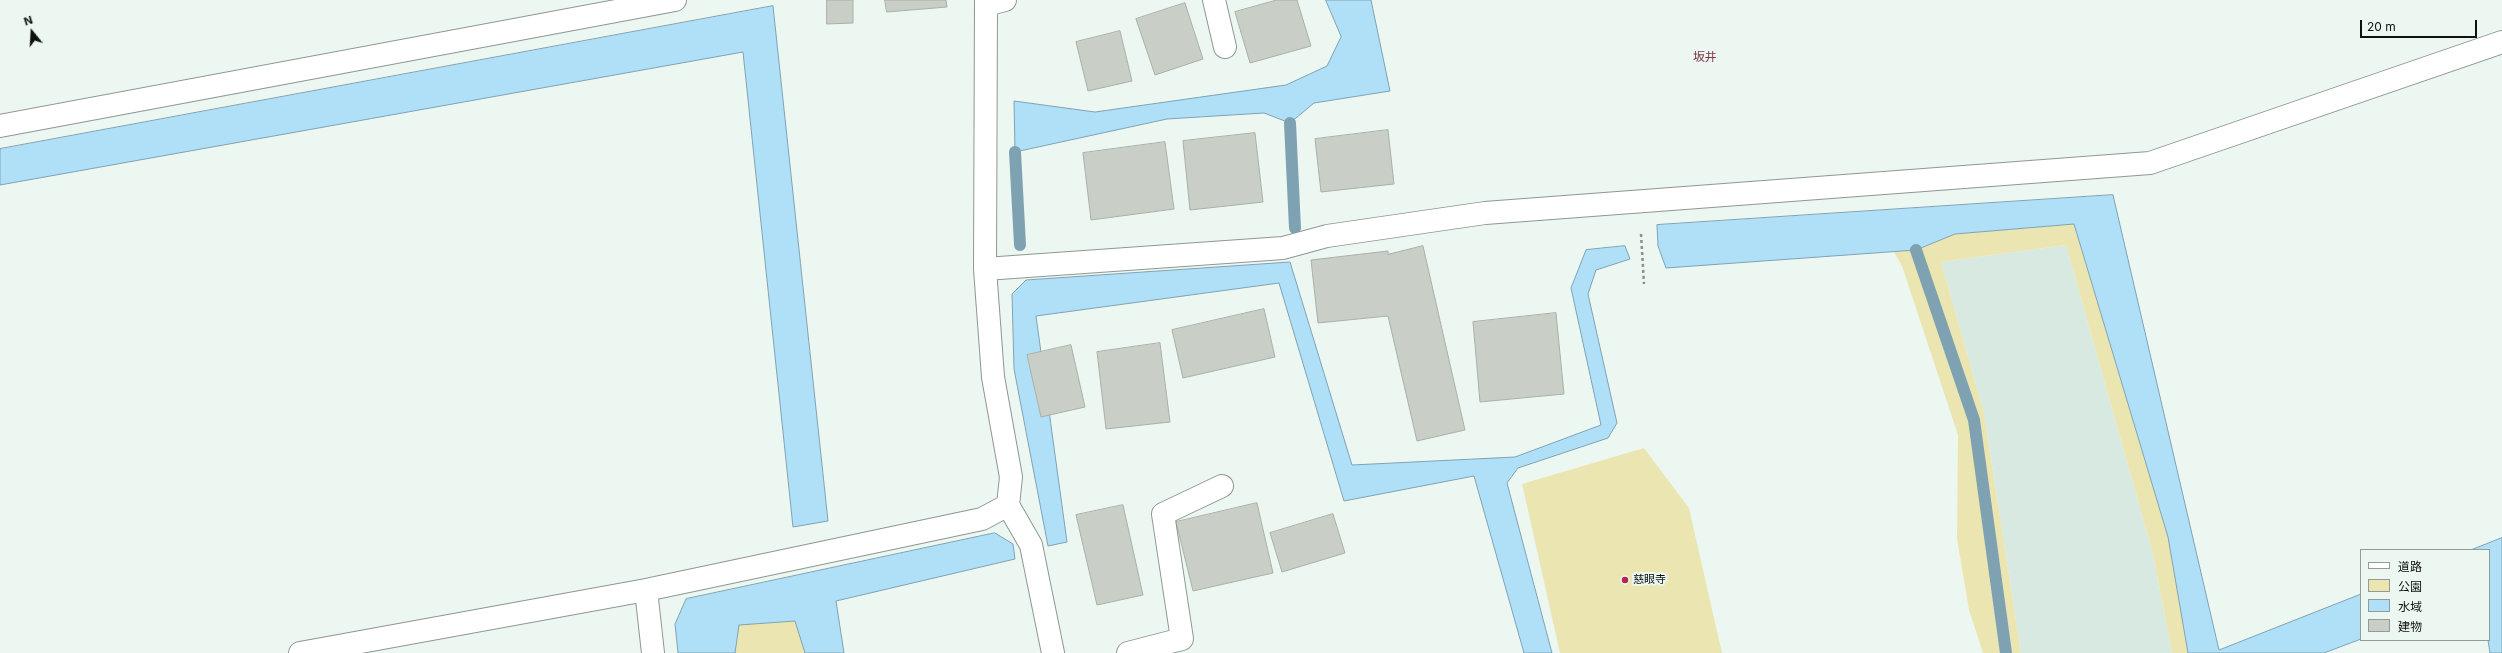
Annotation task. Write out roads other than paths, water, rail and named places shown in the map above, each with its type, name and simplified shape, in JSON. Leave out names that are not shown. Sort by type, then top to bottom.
[{"type":"street","points":[[0,126],[675,0]]},
{"type":"street","points":[[1214,0],[1225,47]]},
{"type":"street","points":[[992,2],[985,269],[993,377],[1011,477],[1008,505],[1031,545],[1053,653]]},
{"type":"street","points":[[985,269],[1283,248],[1327,236],[1485,213],[2150,163],[2502,42]]},
{"type":"street","points":[[1128,653],[1182,639],[1163,514],[1222,486]]},
{"type":"street","points":[[300,653],[646,590],[982,519],[1008,505]]},
{"type":"street","points":[[646,590],[653,653]]},
{"type":"water","points":[[1326,0],[1371,0],[1390,91],[1314,103],[1290,123],[1264,113],[1167,119],[1015,152],[1014,101],[1095,112],[1286,85],[1327,66],[1341,37]]},
{"type":"water","points":[[773,6],[828,521],[793,527],[743,52],[0,185],[0,149]]},
{"type":"water","points":[[2113,195],[2219,650],[2360,594],[2360,639],[2324,653],[2188,653],[2168,537],[2074,224],[1955,234],[1916,250],[1666,268],[1658,246],[1657,225]]},
{"type":"water","points":[[1625,246],[1630,259],[1596,270],[1588,294],[1617,423],[1608,438],[1518,468],[1507,483],[1552,653],[1524,653],[1474,476],[1344,501],[1279,283],[1036,316],[1067,542],[1048,546],[1014,369],[1012,294],[1026,280],[1290,262],[1352,465],[1515,457],[1601,425],[1571,288],[1586,250]]},
{"type":"water","points":[[995,533],[1013,544],[1015,559],[836,601],[844,653],[805,653],[795,621],[739,625],[735,653],[678,653],[675,624],[686,599]]},
{"type":"water","points":[[2502,538],[2502,653],[2490,653],[2488,641],[2490,641],[2490,549],[2474,549]]},
{"type":"waterway","points":[[1290,123],[1295,228]]},
{"type":"waterway","points":[[1015,152],[1020,245]]},
{"type":"waterway","points":[[1916,250],[1974,420],[2006,653]]},
{"type":"place","name":"慈眼寺","points":[[1625,580]]},
{"type":"district","name":"坂井","points":[[1705,57]]}]
